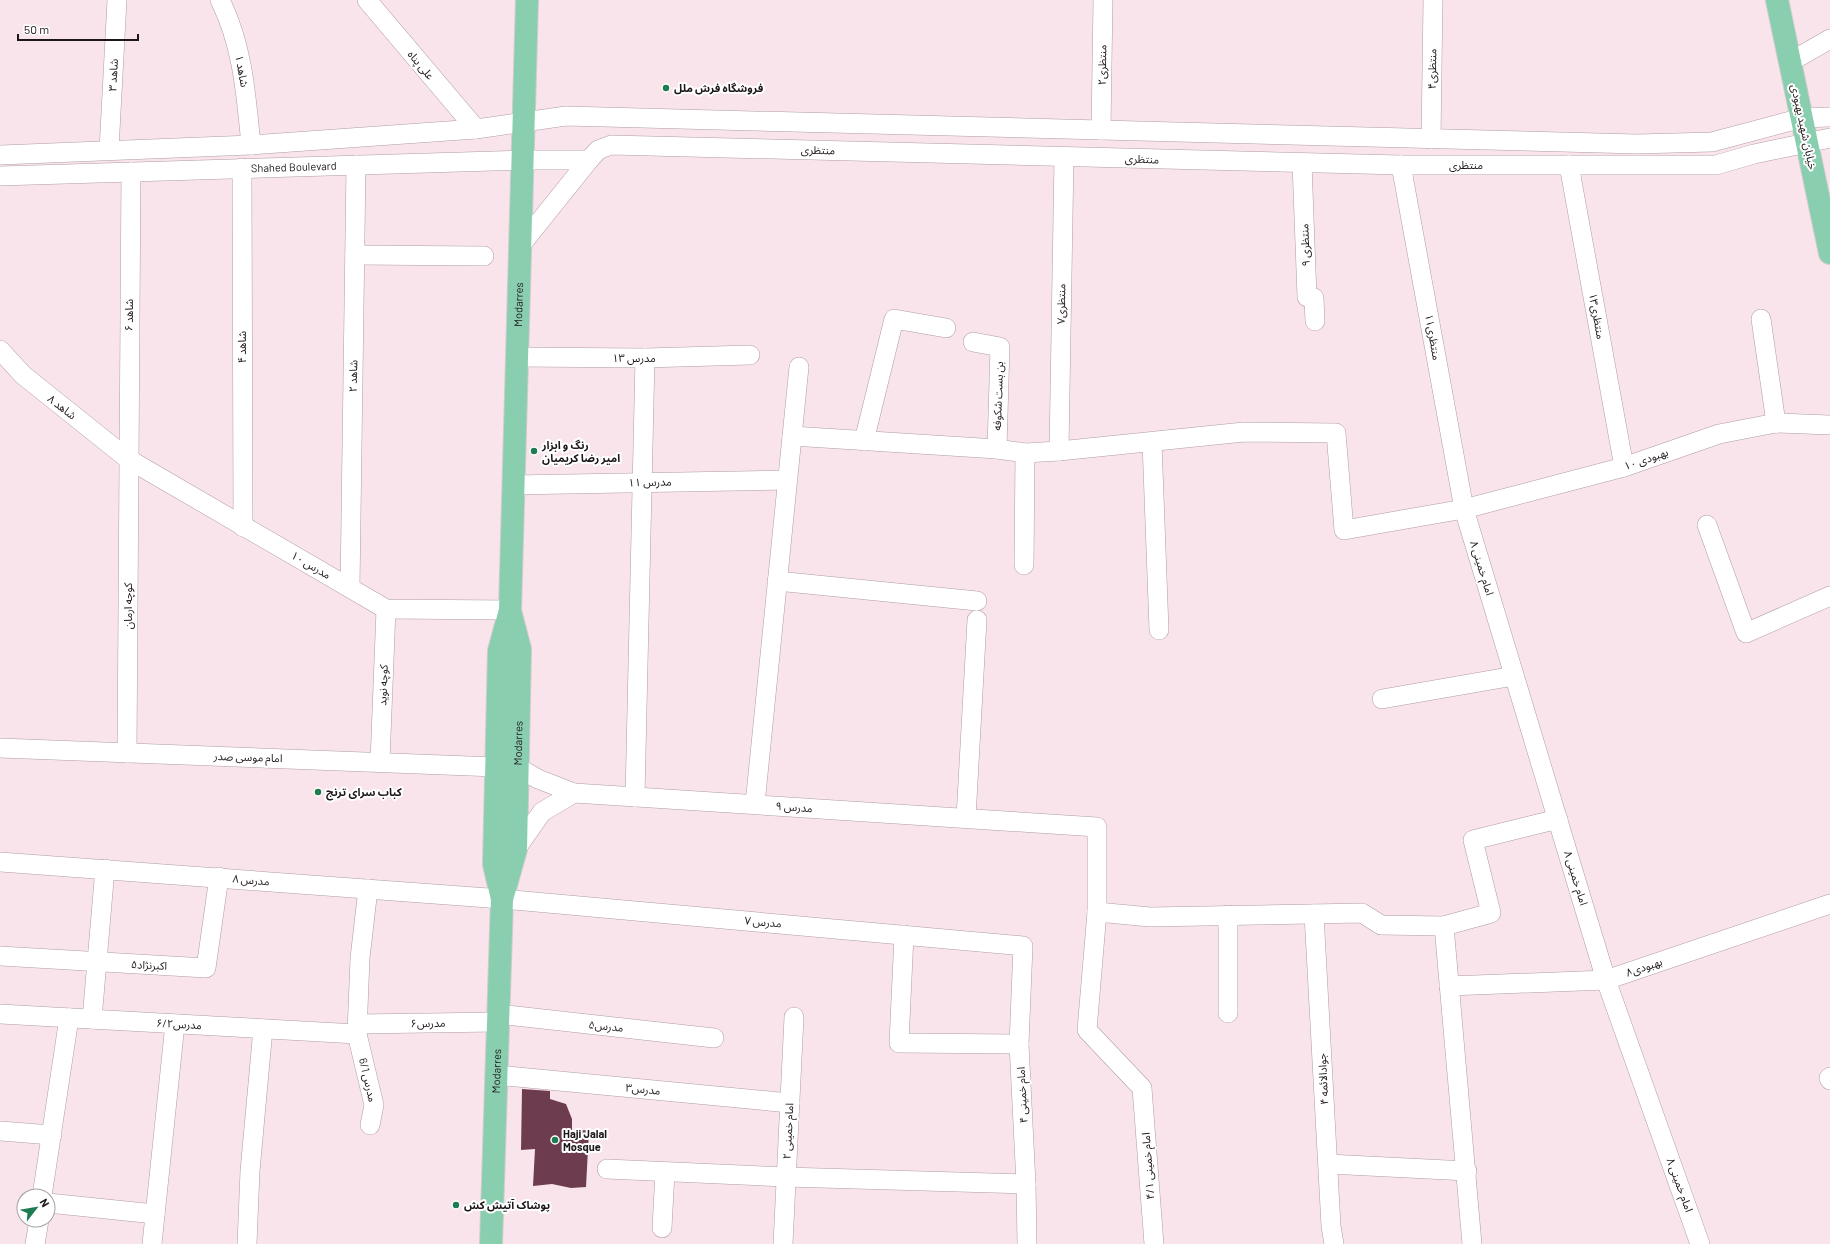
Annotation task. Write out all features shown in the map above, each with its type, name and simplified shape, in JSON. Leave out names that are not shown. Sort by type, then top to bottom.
[{"type":"main road","name":"Modarres","points":[[491,1244],[502,899],[516,849],[507,767],[499,651],[510,610],[527,0]]},
{"type":"main road","name":"خیابان شهید بهبودی","points":[[1777,0],[1830,253]]},
{"type":"main road","name":"Modarres","points":[[502,899],[494,864],[507,767]]},
{"type":"street","name":"شاهد ۳","points":[[109,150],[117,0]]},
{"type":"street","name":"شاهد ۱","points":[[220,0],[229,17],[240,56],[245,81],[251,145]]},
{"type":"street","name":"علی پناه","points":[[367,0],[476,129]]},
{"type":"street","name":"منتظری۲","points":[[1101,130],[1103,0]]},
{"type":"street","name":"منتظری۴","points":[[1431,139],[1433,0]]},
{"type":"street","points":[[1790,62],[1830,39]]},
{"type":"street","points":[[0,155],[251,145],[476,129],[566,116],[1637,144],[1712,142],[1802,118],[1830,117]]},
{"type":"street","points":[[697,147],[698,120]]},
{"type":"street","name":"منتظری","points":[[520,246],[598,150],[611,145],[1402,166],[1636,165],[1716,164],[1807,142],[1830,138]]},
{"type":"street","points":[[1636,165],[1637,144]]},
{"type":"street","name":"منتظری۷","points":[[1059,451],[1064,157]]},
{"type":"street","name":"Shahed Boulevard","points":[[0,176],[523,160],[589,160]]},
{"type":"street","name":"منتظری ۹","points":[[1302,163],[1307,297],[1314,298],[1315,321]]},
{"type":"street","name":"شاهد ۲","points":[[350,588],[356,165]]},
{"type":"street","name":"منتظری۱۳","points":[[1569,165],[1624,466]]},
{"type":"street","name":"منتظری۱۱","points":[[1402,166],[1464,509]]},
{"type":"street","name":"شاهد ۴","points":[[242,168],[243,526]]},
{"type":"street","name":"شاهد ۶","points":[[128,459],[130,172]]},
{"type":"street","points":[[355,255],[484,256]]},
{"type":"street","points":[[864,441],[894,319],[946,328]]},
{"type":"street","points":[[1761,319],[1776,423]]},
{"type":"street","name":"بن بست شکوفه","points":[[973,342],[1000,347],[997,449]]},
{"type":"street","name":"شاهد ۸","points":[[0,350],[23,375],[128,459]]},
{"type":"street","name":"مدرس ۱۳","points":[[517,357],[645,358],[750,355]]},
{"type":"street","points":[[635,797],[645,358]]},
{"type":"street","points":[[755,804],[798,367]]},
{"type":"street","name":"بهبودی ۱۰","points":[[1152,442],[1244,432],[1336,433],[1344,530],[1464,509],[1624,466],[1719,434],[1776,423],[1830,425]]},
{"type":"street","points":[[792,436],[997,449],[1025,453],[1152,442],[1159,630]]},
{"type":"street","points":[[1024,565],[1025,453]]},
{"type":"street","name":"مدرس ۱۰","points":[[128,459],[386,608],[510,610]]},
{"type":"street","name":"کوچه ارمان","points":[[126,753],[128,459]]},
{"type":"street","name":"مدرس ۱۱","points":[[513,485],[787,480]]},
{"type":"street","name":"امام خمینی ۸","points":[[1464,509],[1606,980],[1700,1244]]},
{"type":"street","points":[[1707,525],[1746,633],[1830,596]]},
{"type":"street","points":[[777,581],[977,601]]},
{"type":"street","name":"کوچه نوید","points":[[380,762],[386,608]]},
{"type":"street","points":[[966,818],[977,620]]},
{"type":"street","points":[[1382,699],[1514,676]]},
{"type":"street","name":"امام موسی صدر","points":[[0,748],[507,767]]},
{"type":"street","name":"مدرس ۹","points":[[507,767],[574,793],[1097,827],[1097,912]]},
{"type":"street","points":[[516,849],[542,812],[574,793]]},
{"type":"street","points":[[1097,912],[1150,917],[1362,912],[1381,925],[1444,926],[1491,913],[1473,840],[1558,819]]},
{"type":"street","name":"مدرس ۸","points":[[0,862],[502,899]]},
{"type":"street","points":[[92,1019],[106,869]]},
{"type":"street","name":"اکبرنژاد۵","points":[[0,956],[206,968],[219,877]]},
{"type":"street","name":"مدرس 6/1","points":[[368,889],[360,958],[358,1029],[374,1105],[370,1125]]},
{"type":"street","name":"مدرس ۷","points":[[502,899],[1023,946]]},
{"type":"street","name":"بهبودی۸","points":[[1449,986],[1606,980],[1830,904]]},
{"type":"street","name":"امام خمینی ۴/۱","points":[[1097,912],[1087,1030],[1142,1088],[1154,1244]]},
{"type":"street","name":"جوادالائمه ۴","points":[[1314,914],[1331,1226],[1334,1244]]},
{"type":"street","points":[[1228,916],[1228,1013]]},
{"type":"street","points":[[1444,926],[1467,1171],[1472,1244]]},
{"type":"street","points":[[904,935],[899,1043],[1019,1044]]},
{"type":"street","name":"امام خمینی ۴","points":[[1023,946],[1019,1044],[1026,1184],[1027,1244]]},
{"type":"street","name":"مدرس۶/۲","points":[[0,1014],[263,1029],[358,1029]]},
{"type":"street","name":"امام خمینی ۲","points":[[783,1244],[794,1017]]},
{"type":"street","points":[[43,1188],[69,1018]]},
{"type":"street","name":"مدرس۶","points":[[358,1029],[498,1018]]},
{"type":"street","name":"مدرس۵","points":[[498,1018],[714,1038]]},
{"type":"street","points":[[152,1244],[175,1024]]},
{"type":"street","points":[[247,1244],[250,1171],[263,1029]]},
{"type":"street","name":"مدرس۳","points":[[496,1075],[790,1103]]},
{"type":"street","points":[[0,1131],[52,1135]]},
{"type":"street","points":[[1328,1164],[1467,1171]]},
{"type":"street","points":[[607,1169],[786,1177],[1026,1184]]},
{"type":"street","points":[[662,1228],[665,1172]]},
{"type":"street","points":[[56,1204],[155,1214]]},
{"type":"street","points":[[35,1244],[38,1228]]},
{"type":"building","name":"Haji Jalal Mosque","points":[[522,1089],[550,1091],[550,1099],[566,1104],[572,1119],[572,1131],[589,1130],[586,1187],[571,1188],[552,1184],[533,1186],[535,1149],[521,1150]]},
{"type":"place","name":"فروشگاه فرش ملل","points":[[666,88]]},
{"type":"place","name":"رنگ و ابزار امیر رضا کریمیان","points":[[534,451]]},
{"type":"place","name":"کباب سرای ترنج","points":[[318,792]]},
{"type":"place","name":"Haji Jalal Mosque","points":[[555,1140]]},
{"type":"place","name":"پوشاک آتیش کش","points":[[456,1205]]}]
